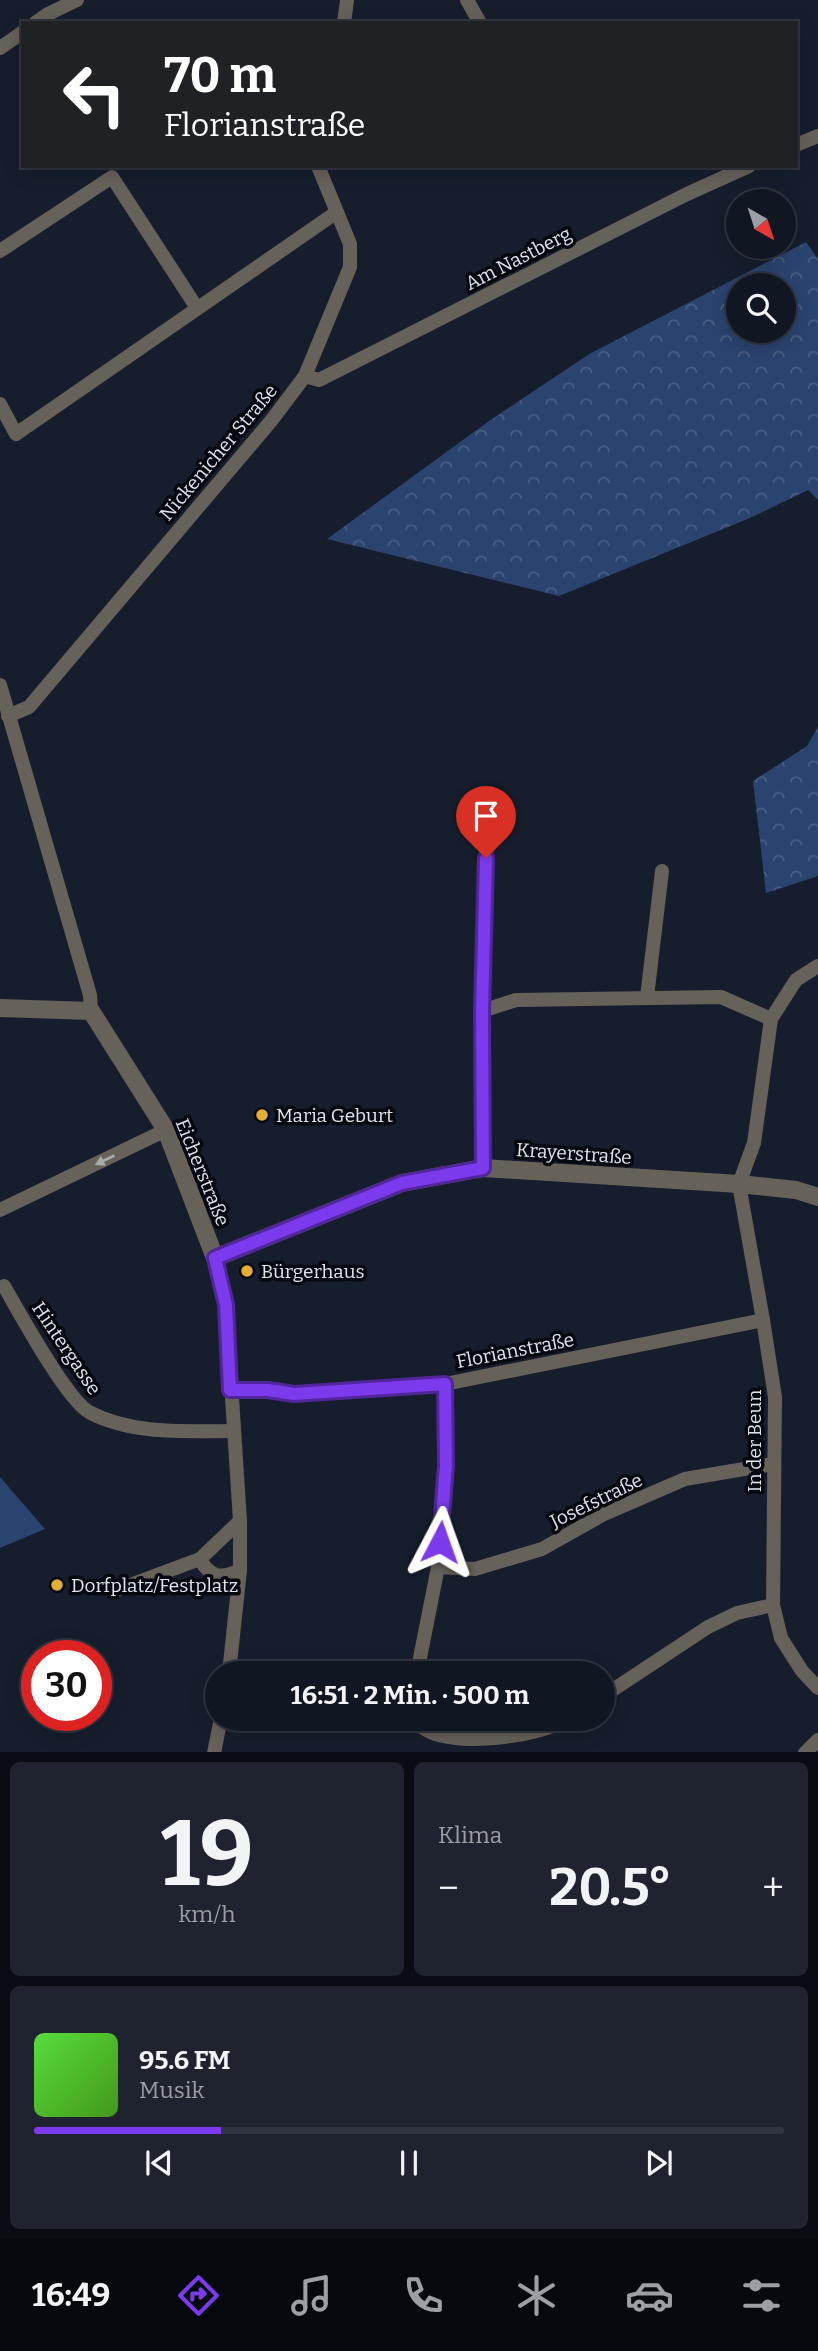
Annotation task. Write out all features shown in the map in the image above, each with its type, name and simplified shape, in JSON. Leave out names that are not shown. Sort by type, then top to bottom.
[{"type":"street","points":[[39,21],[77,0]]},
{"type":"street","points":[[344,21],[347,0]]},
{"type":"street","points":[[467,0],[479,21]]},
{"type":"street","points":[[0,48],[21,33]]},
{"type":"street","points":[[798,144],[818,136]]},
{"type":"street","name":"Nickenicher Straße","points":[[8,716],[29,707],[271,421],[304,376],[350,267],[350,244],[319,168]]},
{"type":"street","name":"Am Nastberg","points":[[304,376],[319,380],[687,194],[745,168]]},
{"type":"street","points":[[0,251],[112,177],[197,309]]},
{"type":"street","points":[[0,404],[16,434],[337,212]]},
{"type":"street","name":"Eicherstraße","points":[[0,685],[90,995],[91,1011],[166,1130],[215,1258],[226,1305],[240,1521],[240,1570],[230,1661]]},
{"type":"street","points":[[483,1168],[482,1011],[487,833]]},
{"type":"street","points":[[647,996],[662,871]]},
{"type":"street","points":[[738,1184],[754,1143],[771,1018],[796,980],[818,966]]},
{"type":"street","points":[[482,1011],[516,1000],[721,997],[771,1018]]},
{"type":"street","points":[[0,1008],[91,1011]]},
{"type":"street","points":[[0,1210],[166,1130]]},
{"type":"street","name":"Krayerstraße","points":[[215,1258],[402,1183],[483,1168],[738,1184],[796,1190],[818,1198]]},
{"type":"street","name":"In der Beun","points":[[738,1184],[764,1320],[775,1397],[773,1605],[781,1638],[802,1671],[818,1688]]},
{"type":"street","name":"Hintergasse","points":[[4,1286],[68,1390],[87,1411],[128,1426],[233,1431]]},
{"type":"street","name":"Florianstraße","points":[[230,1390],[268,1390],[294,1394],[445,1384],[764,1320]]},
{"type":"street","points":[[419,1661],[438,1567],[446,1465],[445,1384]]},
{"type":"street","name":"Josefstraße","points":[[438,1567],[475,1569],[542,1549],[604,1514],[685,1479],[773,1464]]},
{"type":"street","points":[[114,1591],[200,1559],[240,1521]]},
{"type":"street","points":[[200,1559],[205,1569],[215,1576],[226,1577],[240,1570]]},
{"type":"street","points":[[615,1688],[708,1627],[737,1614],[773,1605]]},
{"type":"street","points":[[214,1752],[218,1731]]},
{"type":"street","points":[[423,1731],[430,1739],[452,1744],[488,1744],[527,1737],[541,1731]]},
{"type":"street","points":[[805,1752],[818,1740]]},
{"type":"green space","points":[[806,242],[818,259],[818,500],[808,490],[750,518],[559,596],[327,539],[489,421],[591,353],[726,283],[726,343],[796,343],[796,273],[746,273],[773,259],[796,259],[796,247]]},
{"type":"green space","points":[[818,727],[818,876],[766,893],[753,781],[807,746]]},
{"type":"green space","points":[[0,1477],[45,1529],[0,1548]]},
{"type":"place","name":"Maria Geburt","points":[[262,1115]]},
{"type":"place","name":"Bürgerhaus","points":[[247,1271]]},
{"type":"place","name":"Dorfplatz/Festplatz","points":[[57,1585]]},
{"type":"route","points":[[440,1542],[446,1465],[445,1384],[294,1394],[268,1390],[230,1390],[226,1305],[215,1258],[402,1183],[483,1168],[482,1011],[486,858]]}]
